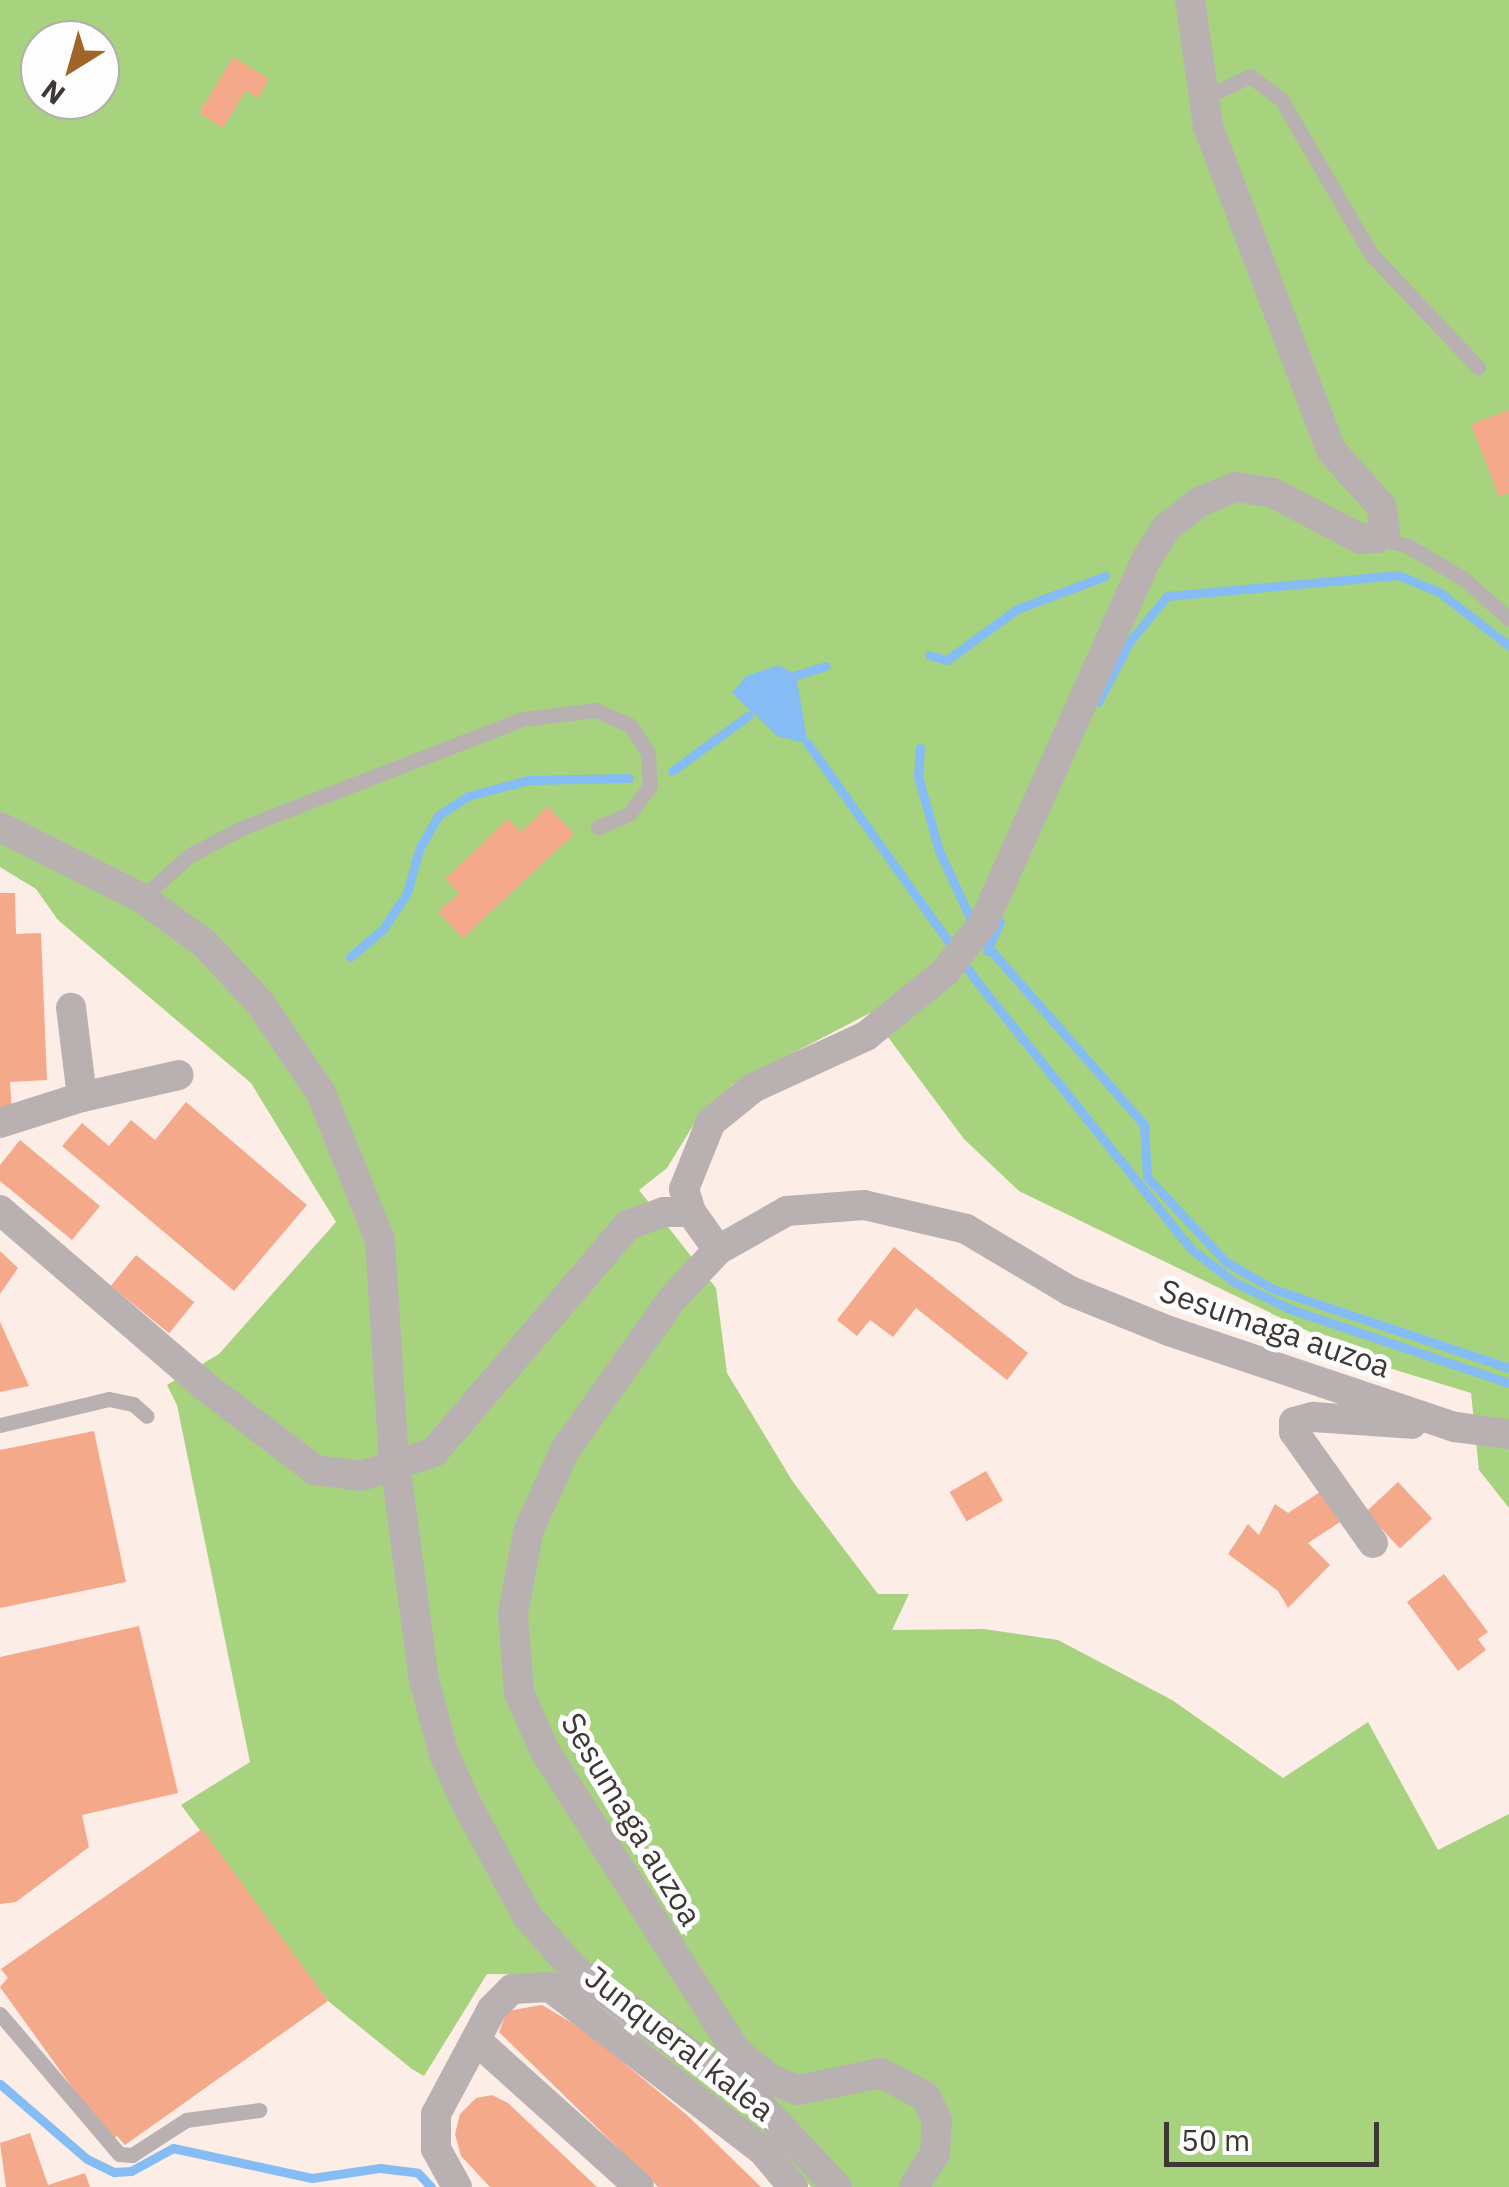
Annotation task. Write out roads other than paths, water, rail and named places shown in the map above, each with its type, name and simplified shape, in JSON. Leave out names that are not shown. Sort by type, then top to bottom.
[{"type":"street","points":[[718,1250],[691,1212],[684,1188],[711,1122],[752,1088],[866,1036],[944,972],[984,922],[1139,575],[1166,528],[1199,502],[1236,487],[1273,492],[1361,539],[1377,538],[1387,518],[1331,450],[1204,99],[1190,0]]},
{"type":"street","points":[[0,826],[142,898],[204,944],[260,1003],[321,1093],[358,1177],[380,1240],[394,1448],[424,1680],[444,1754],[466,1804],[528,1917],[573,1968],[765,2092],[838,2187]]},
{"type":"street","points":[[71,1008],[82,1097]]},
{"type":"street","points":[[0,1123],[82,1097],[179,1075]]},
{"type":"street","name":"Sesumaga auzoa","points":[[765,2092],[545,1751],[519,1692],[513,1614],[528,1532],[565,1450],[673,1298],[718,1250],[787,1212],[864,1205],[966,1229],[1103,1304],[1455,1427]]},
{"type":"street","points":[[0,1210],[206,1387],[315,1470],[361,1476],[434,1452],[628,1225],[664,1212],[691,1212]]},
{"type":"street","name":"Sesumaga auzoa","points":[[1372,1543],[1294,1432],[1294,1422],[1313,1417],[1509,1434]]},
{"type":"street","name":"Junqueral kalea","points":[[457,2187],[436,2149],[436,2114],[476,2040],[512,1989],[550,1987],[763,2151],[793,2187]]},
{"type":"street","points":[[476,2040],[639,2187]]},
{"type":"street","points":[[765,2092],[798,2090],[881,2073],[908,2084],[926,2098],[937,2120],[934,2153],[914,2187]]},
{"type":"lane","points":[[1204,99],[1250,76],[1281,99],[1371,254],[1478,367]]},
{"type":"lane","points":[[1377,538],[1408,546],[1464,579],[1509,619]]},
{"type":"lane","points":[[142,898],[190,855],[244,827],[522,719],[596,710],[630,725],[648,753],[650,786],[629,814],[598,827]]},
{"type":"lane","points":[[0,1425],[108,1399],[133,1404],[147,1416]]},
{"type":"lane","points":[[0,2014],[119,2154],[132,2156],[186,2120],[259,2110]]},
{"type":"water","points":[[779,665],[796,675],[808,744],[777,736],[732,693],[746,676]]},
{"type":"waterway","points":[[1098,702],[1130,641],[1167,596],[1398,575],[1439,592],[1509,646]]},
{"type":"waterway","points":[[929,655],[947,660],[1017,609],[1105,576]]},
{"type":"waterway","points":[[796,675],[826,666]]},
{"type":"waterway","points":[[672,771],[749,715]]},
{"type":"waterway","points":[[808,744],[978,983],[1191,1249],[1234,1282],[1290,1309],[1509,1383]]},
{"type":"waterway","points":[[920,748],[918,776],[939,851],[973,924]]},
{"type":"waterway","points":[[350,957],[383,929],[407,893],[419,849],[439,815],[468,796],[528,780],[629,778]]},
{"type":"waterway","points":[[987,951],[1000,922]]},
{"type":"waterway","points":[[980,938],[1144,1125],[1147,1177],[1226,1262],[1273,1289],[1509,1368]]},
{"type":"waterway","points":[[0,2084],[87,2159],[114,2172],[131,2171],[173,2148],[312,2178],[380,2168],[418,2173],[431,2187]]}]
